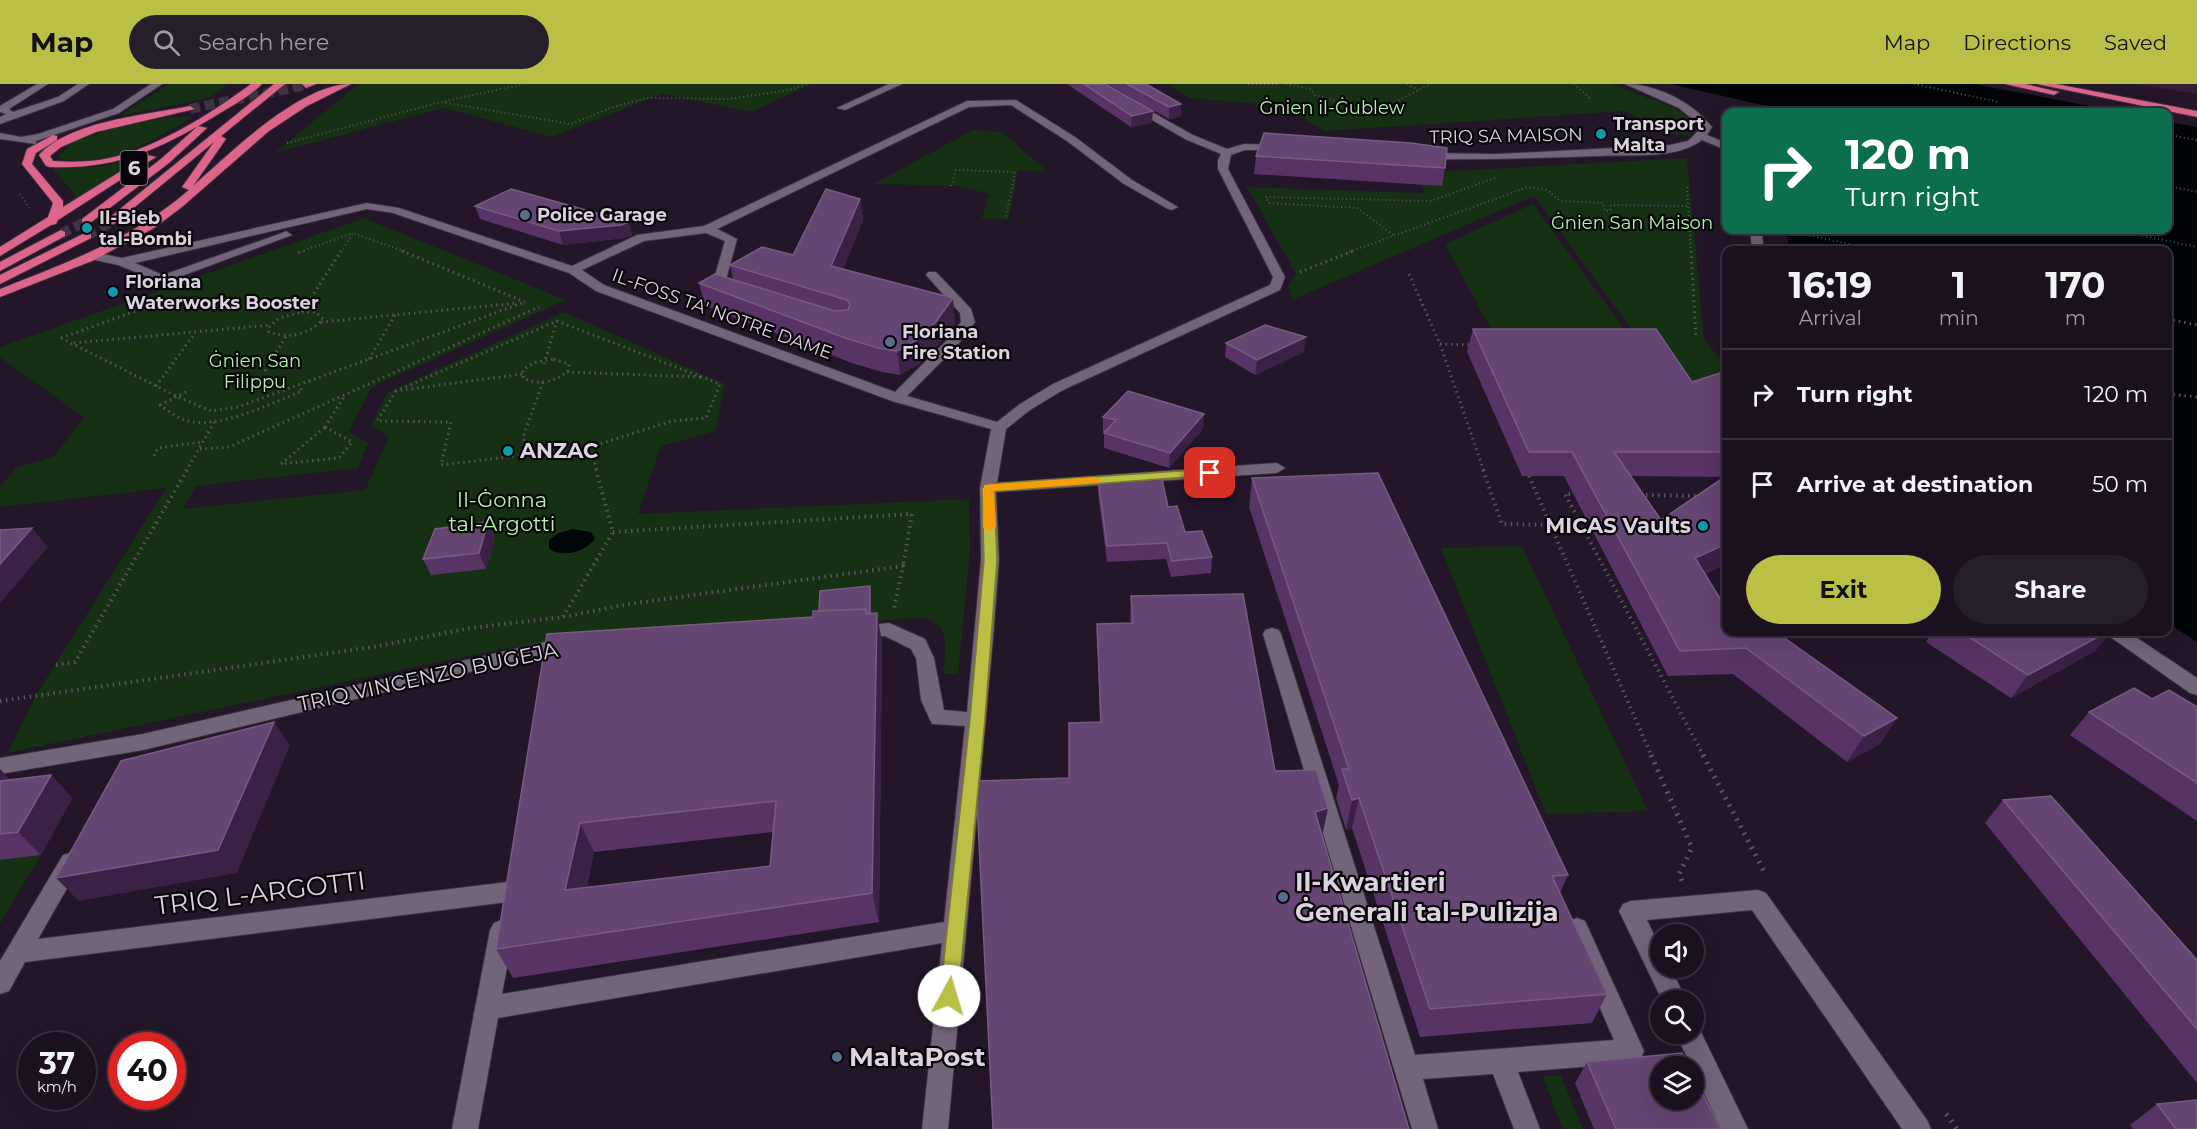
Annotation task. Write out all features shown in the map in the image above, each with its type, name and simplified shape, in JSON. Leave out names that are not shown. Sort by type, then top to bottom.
[{"type":"highway","name":"6","points":[[86,221],[165,161],[216,115],[257,84]]},
{"type":"highway","name":"6","points":[[110,222],[133,206],[239,114],[280,84]]},
{"type":"highway","points":[[0,293],[94,256],[168,213],[243,146],[274,122],[318,96],[346,84]]},
{"type":"highway","points":[[2010,84],[2138,108]]},
{"type":"highway","points":[[2042,84],[2166,108]]},
{"type":"highway","points":[[52,222],[59,203],[27,164],[31,151],[42,144],[95,125],[194,106],[89,132],[55,145],[44,155],[50,165],[69,167],[108,163],[131,157],[154,147],[233,101]]},
{"type":"highway","points":[[2172,109],[2197,114]]},
{"type":"highway","points":[[168,213],[239,114]]},
{"type":"highway","name":"6","points":[[0,252],[52,222],[216,115]]},
{"type":"highway","points":[[2172,115],[2197,120]]},
{"type":"highway","points":[[0,267],[61,234]]},
{"type":"highway","points":[[0,280],[87,236]]},
{"type":"street","points":[[12,115],[2,110],[43,84]]},
{"type":"street","points":[[0,121],[61,99],[84,84]]},
{"type":"street","points":[[20,140],[40,137],[116,111],[157,84]]},
{"type":"street","points":[[842,108],[897,84]]},
{"type":"street","points":[[1095,84],[1189,137],[1227,153]]},
{"type":"street","points":[[1630,84],[1677,104],[1702,119],[1707,127],[1702,137],[1722,145]]},
{"type":"street","points":[[573,270],[641,238],[707,229],[967,104],[1013,102],[1052,129],[1071,138],[1128,182],[1172,207]]},
{"type":"street","points":[[0,136],[42,144]]},
{"type":"street","name":"TRIQ SA MAISON","points":[[1409,155],[1498,157],[1654,150],[1678,148],[1694,143],[1702,137]]},
{"type":"street","points":[[935,1129],[977,719],[990,560],[988,488],[999,427],[1025,407],[1058,387],[1276,287],[1279,277],[1223,169],[1223,160],[1227,153],[1244,147],[1296,148]]},
{"type":"street","name":"IL-FOSS TA' NOTRE DAME","points":[[122,262],[367,206],[395,210],[573,270],[600,288],[897,398],[999,427]]},
{"type":"street","name":"IL-FOSS TA' NOTRE DAME","points":[[94,256],[122,262],[163,279],[367,206]]},
{"type":"street","points":[[707,229],[731,239],[717,290],[738,296]]},
{"type":"street","points":[[897,398],[951,344],[968,322],[966,312],[932,275]]},
{"type":"street","points":[[988,488],[1277,468]]},
{"type":"street","points":[[842,632],[889,629],[896,635],[919,644],[924,653],[929,700],[939,719],[977,719]]},
{"type":"street","points":[[1272,634],[1425,1129]]},
{"type":"street","points":[[2122,636],[2197,688]]},
{"type":"street","name":"TRIQ VINCENZO BUGEJA","points":[[0,766],[142,742],[549,647],[584,645]]},
{"type":"street","points":[[545,671],[549,647]]},
{"type":"street","points":[[131,762],[142,742]]},
{"type":"street","points":[[0,983],[83,842]]},
{"type":"street","name":"TRIQ L-ARGOTTI","points":[[18,952],[510,880],[489,1008]]},
{"type":"street","points":[[1669,990],[1631,910],[1758,900],[1918,1129]]},
{"type":"street","points":[[1406,1068],[1632,1051],[1577,928]]},
{"type":"street","points":[[465,1129],[489,1008],[956,930]]},
{"type":"street","points":[[1694,1044],[1735,1129]]},
{"type":"street","points":[[1501,1061],[1527,1129]]},
{"type":"path","points":[[286,143],[441,102],[524,84]]},
{"type":"path","points":[[441,102],[571,124],[610,108],[647,98],[729,99],[789,90],[807,84]]},
{"type":"path","points":[[1248,84],[1280,84]]},
{"type":"path","points":[[1286,84],[1311,89],[1315,95],[1367,110],[1389,105],[1431,84]]},
{"type":"path","points":[[1407,84],[1418,90]]},
{"type":"path","points":[[1574,84],[1591,99]]},
{"type":"path","points":[[1914,84],[2009,104]]},
{"type":"path","points":[[2172,136],[2197,140]]},
{"type":"path","points":[[951,186],[956,170],[1015,172],[1006,218]]},
{"type":"path","points":[[1393,235],[1358,208],[1269,204],[1266,197],[1431,201],[1501,176]]},
{"type":"path","points":[[1279,277],[1296,274],[1393,235],[1532,186],[1552,192],[1560,201],[1603,203],[1605,211],[1611,211],[1611,205],[1688,206]]},
{"type":"path","points":[[2172,187],[2197,192]]},
{"type":"path","points":[[16,188],[34,216]]},
{"type":"path","points":[[1687,188],[1696,337]]},
{"type":"path","points":[[302,312],[353,233],[428,261],[525,302]]},
{"type":"path","points":[[1804,234],[1858,246]]},
{"type":"path","points":[[2134,234],[2197,247]]},
{"type":"path","points":[[1409,274],[1440,344],[1502,524],[1551,525]]},
{"type":"path","points":[[270,325],[269,332],[287,336],[303,332],[321,322],[525,302]]},
{"type":"path","points":[[61,338],[176,396],[211,411],[238,406],[525,302]]},
{"type":"path","points":[[200,449],[229,447],[539,307]]},
{"type":"path","points":[[74,344],[270,325],[279,318],[302,312],[320,314],[321,322]]},
{"type":"path","points":[[368,360],[395,315]]},
{"type":"path","points":[[2172,320],[2197,326]]},
{"type":"path","points":[[545,362],[557,321]]},
{"type":"path","points":[[557,321],[720,384],[706,418],[672,421],[591,447],[441,465],[451,422],[377,421],[396,391],[557,321]]},
{"type":"path","points":[[156,386],[195,332]]},
{"type":"path","points":[[265,371],[287,336]]},
{"type":"path","points":[[1440,344],[1477,345]]},
{"type":"path","points":[[396,391],[522,374],[533,363],[566,361],[569,367],[567,372]]},
{"type":"path","points":[[522,374],[527,381],[543,382],[567,372],[705,377]]},
{"type":"path","points":[[524,455],[524,434],[543,382]]},
{"type":"path","points":[[186,392],[159,405],[189,421],[216,419],[247,413],[302,391],[298,385]]},
{"type":"path","points":[[2172,395],[2197,398]]},
{"type":"path","points":[[326,427],[352,442],[339,458],[281,464],[326,427],[344,397]]},
{"type":"path","points":[[56,664],[75,662],[216,419]]},
{"type":"path","points":[[154,456],[158,448],[204,442]]},
{"type":"path","points":[[563,617],[613,532],[591,447]]},
{"type":"path","points":[[1529,476],[1692,848],[1679,874]]},
{"type":"path","points":[[1588,494],[1565,494],[1762,870],[1769,879]]},
{"type":"path","points":[[1634,495],[1703,496]]},
{"type":"path","points":[[613,532],[912,514],[894,610]]},
{"type":"path","points":[[0,701],[373,647],[471,628],[563,617],[629,604],[903,566]]},
{"type":"path","points":[[1944,1111],[1957,1129]]},
{"type":"shaded area","points":[[1670,84],[1974,84],[2100,108],[1776,108]]},
{"type":"shaded area","points":[[2134,84],[2197,84],[2197,94]]},
{"type":"shaded area","points":[[2172,123],[2197,127],[2197,642],[2172,626],[2172,246],[1789,246],[1787,234],[2172,234]]},
{"type":"shaded area","points":[[573,529],[591,532],[595,539],[591,544],[574,552],[561,553],[549,549],[549,540],[559,533]]},
{"type":"green space","points":[[169,84],[229,84],[209,98],[119,116]]},
{"type":"green space","points":[[359,84],[812,84],[752,112],[662,94],[552,137],[444,108],[274,153]]},
{"type":"green space","name":"Ġnien il-Ġublew","points":[[1166,84],[1611,84],[1680,110],[1691,121],[1690,136],[1665,133],[1626,111],[1325,131],[1281,106],[1190,98]]},
{"type":"green space","points":[[168,117],[193,117],[129,151],[95,160],[58,158],[70,142],[109,130]]},
{"type":"green space","points":[[973,130],[1002,132],[1047,171],[1018,171],[1009,219],[982,219],[989,194],[958,186],[873,184]]},
{"type":"green space","points":[[144,155],[87,195],[77,197],[52,168],[103,166]]},
{"type":"green space","name":"Ġnien San Maison","points":[[1687,158],[1704,339],[1722,361],[1722,392],[1691,403],[1648,352],[1534,196],[1292,300],[1288,286],[1296,274],[1247,187],[1424,193],[1419,173]]},
{"type":"green space","points":[[1533,204],[1639,349],[1500,346],[1445,244]]},
{"type":"green space","name":"Il-Ġonna tal-Argotti","points":[[364,218],[566,300],[372,387],[349,431],[368,443],[358,468],[196,486],[183,509],[365,490],[389,437],[371,425],[388,392],[564,312],[725,384],[716,431],[661,446],[638,514],[969,499],[970,551],[958,674],[944,674],[945,642],[942,628],[926,618],[569,637],[467,656],[8,753],[36,695],[166,488],[0,507],[0,487],[16,468],[54,456],[84,418],[0,357],[0,347]]},
{"type":"green space","points":[[1522,546],[1648,811],[1546,814],[1441,548]]},
{"type":"green space","points":[[41,855],[0,924],[0,860]]},
{"type":"green space","points":[[1561,1075],[1583,1129],[1563,1129],[1543,1077]]},
{"type":"building","points":[[1084,84],[1105,84],[1153,111],[1132,116]]},
{"type":"building","points":[[1127,84],[1146,84],[1181,104],[1169,107]]},
{"type":"building","points":[[1264,133],[1411,143],[1447,148],[1445,168],[1256,156]]},
{"type":"building","points":[[511,189],[629,222],[621,225],[559,231],[475,206]]},
{"type":"building","points":[[826,189],[860,199],[831,266],[953,298],[935,323],[917,340],[897,351],[848,339],[699,283],[715,274],[835,311],[848,310],[850,304],[847,300],[730,265],[762,247],[793,255]]},
{"type":"building","points":[[1265,325],[1306,337],[1257,360],[1226,343]]},
{"type":"building","points":[[1473,329],[1656,329],[1692,382],[1722,372],[1722,452],[1614,452],[1661,520],[1722,479],[1722,546],[1695,558],[1722,602],[1722,636],[1782,636],[1897,718],[1864,736],[1746,648],[1680,651],[1572,452],[1529,452]]},
{"type":"building","points":[[1128,391],[1204,414],[1170,453],[1104,433],[1116,420],[1103,417]]},
{"type":"building","points":[[1378,473],[1568,875],[1552,876],[1607,994],[1430,1009],[1359,798],[1352,800],[1342,769],[1349,769],[1252,478]]},
{"type":"building","points":[[1161,475],[1168,507],[1177,506],[1185,532],[1202,531],[1212,557],[1172,561],[1167,543],[1107,546],[1098,478]]},
{"type":"building","points":[[488,522],[479,553],[423,559],[435,529]]},
{"type":"building","points":[[32,528],[0,564],[0,530]]},
{"type":"building","points":[[870,586],[870,614],[867,614],[866,609],[819,611],[820,591]]},
{"type":"building","points":[[1243,594],[1275,771],[1316,770],[1328,808],[1315,812],[1409,1129],[993,1129],[976,781],[1069,778],[1069,723],[1101,722],[1097,624],[1133,623],[1131,596]]},
{"type":"building","points":[[866,609],[866,614],[877,613],[872,893],[496,949],[547,634],[813,617],[813,611]],"holes":[[[776,801],[770,866],[565,890],[580,823]]]},
{"type":"building","points":[[1967,636],[2100,636],[2028,675]]},
{"type":"building","points":[[2134,688],[2152,699],[2169,690],[2197,707],[2197,783],[2089,712]]},
{"type":"building","points":[[274,722],[218,850],[56,878],[121,761]]},
{"type":"building","points":[[51,775],[18,832],[0,834],[0,781]]},
{"type":"building","points":[[2051,796],[2197,960],[2197,1029],[2003,800]]},
{"type":"building","points":[[1682,1053],[1684,1056],[1650,1056]]},
{"type":"building","points":[[1650,1056],[1650,1110],[1704,1110],[1704,1096],[1720,1129],[1616,1129],[1587,1062]]},
{"type":"building","points":[[2197,1100],[2197,1129],[2176,1129],[2157,1104]]},
{"type":"tunnel","points":[[190,109],[306,85]]},
{"type":"tunnel","points":[[61,234],[86,221]]},
{"type":"tunnel","points":[[87,236],[110,222]]},
{"type":"slow traffic","points":[[989,527],[988,488],[1095,481]]},
{"type":"place","name":"Transport Malta","points":[[1601,134]]},
{"type":"place","name":"Police Garage","points":[[525,215]]},
{"type":"place","name":"Il-Bieb tal-Bombi","points":[[87,228]]},
{"type":"place","name":"Floriana Waterworks Booster","points":[[113,292]]},
{"type":"place","name":"Floriana Fire Station","points":[[890,342]]},
{"type":"place","name":"ANZAC","points":[[508,451]]},
{"type":"place","name":"MICAS Vaults","points":[[1703,526]]},
{"type":"place","name":"Il-Kwartieri Ġenerali tal-Pulizija","points":[[1283,897]]},
{"type":"place","name":"MaltaPost","points":[[837,1057]]},
{"type":"route","points":[[949,996],[977,719],[990,560],[988,488],[1210,473]]},
{"type":"park label","name":"Ġnien San Filippu","points":[[255,371]]}]
